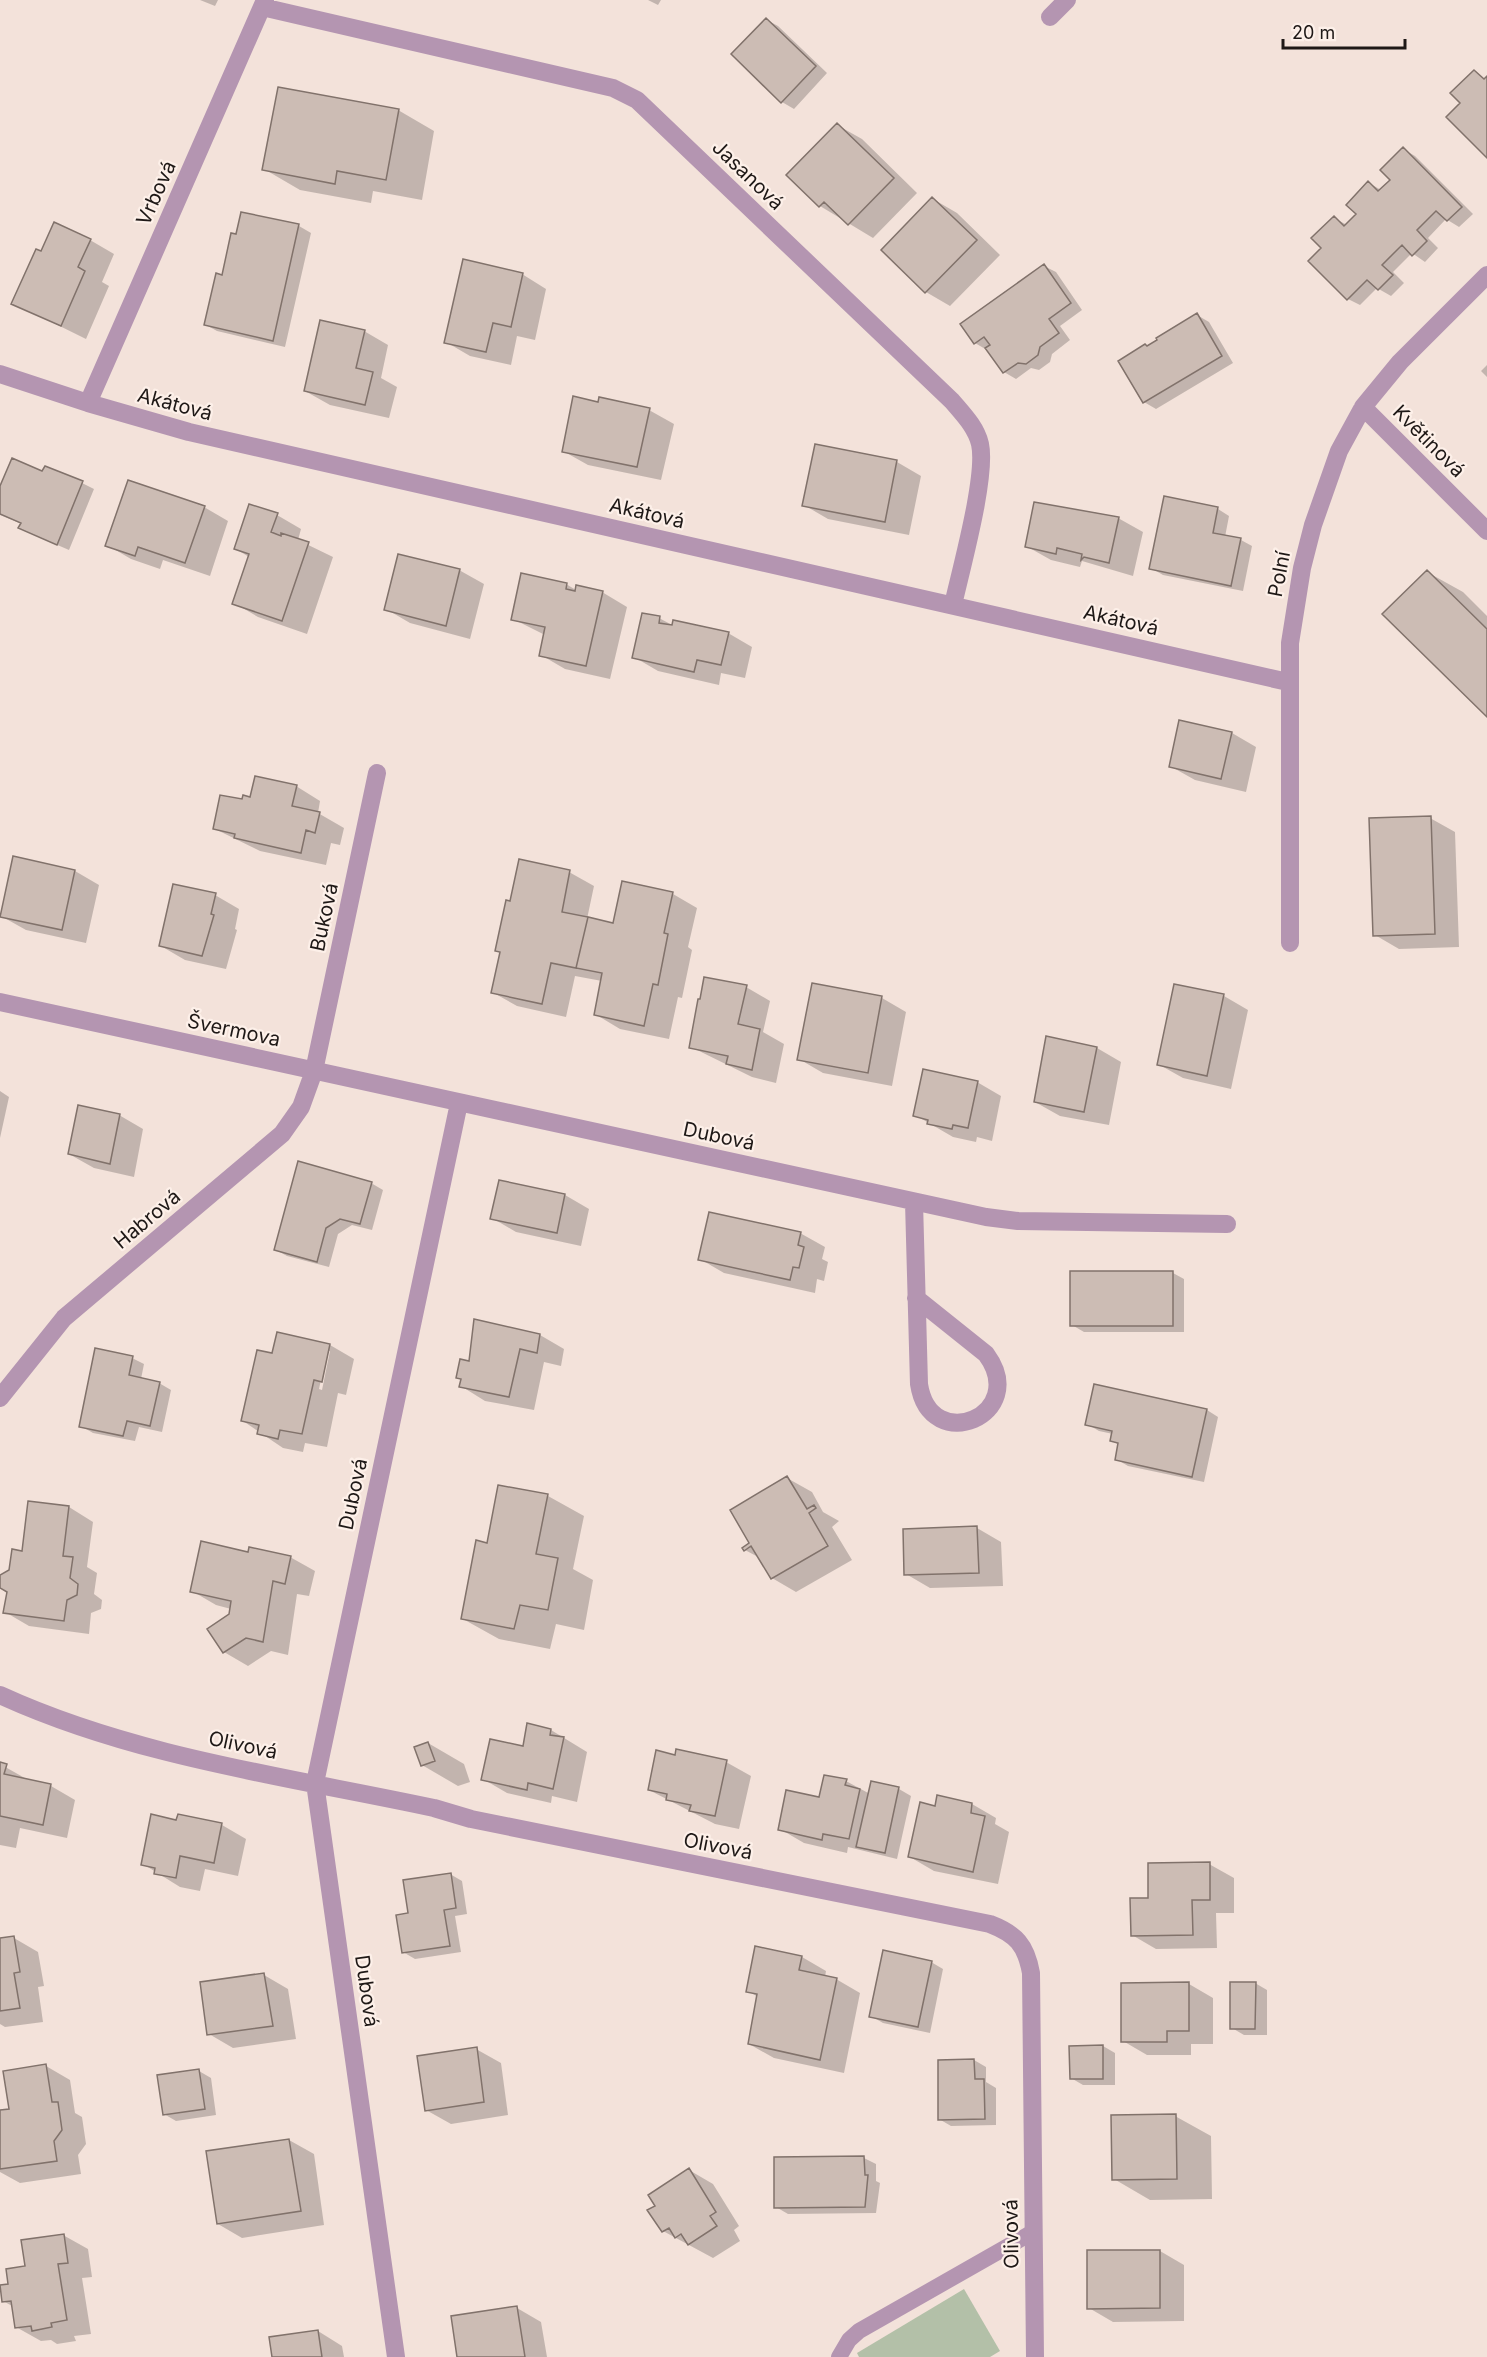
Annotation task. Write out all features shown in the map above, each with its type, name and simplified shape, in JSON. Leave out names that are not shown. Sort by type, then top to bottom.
[{"type":"street","points":[[1050,17],[1066,0]]},
{"type":"street","name":"Vrbová","points":[[88,403],[264,4]]},
{"type":"street","name":"Jasanová","points":[[264,4],[613,88],[637,100],[952,401],[974,429],[980,444],[980,472],[953,605]]},
{"type":"street","name":"Polní","points":[[1290,943],[1288,682],[1290,643],[1313,525],[1339,451],[1364,407],[1400,362],[1487,275]]},
{"type":"street","name":"Akátová","points":[[0,374],[88,403],[189,432],[1288,682]]},
{"type":"street","name":"Květinová","points":[[1364,407],[1487,531]]},
{"type":"street","name":"Buková","points":[[314,1071],[377,773]]},
{"type":"street","name":"Švermova","points":[[0,1002],[459,1102]]},
{"type":"street","name":"Habrová","points":[[0,1398],[64,1318],[282,1134],[301,1107],[314,1071]]},
{"type":"street","name":"Dubová","points":[[396,2357],[315,1783],[459,1102],[986,1217],[1018,1221],[1227,1224]]},
{"type":"street","points":[[914,1202],[916,1298],[921,1396],[927,1408],[942,1419],[961,1423],[974,1420],[985,1413],[995,1397],[998,1378],[994,1365],[986,1354],[916,1298]]},
{"type":"street","name":"Olivová","points":[[0,1695],[117,1740],[434,1808],[471,1819],[990,1924],[1008,1930],[1028,1954],[1030,1972],[1035,2357]]},
{"type":"lane","points":[[839,2357],[849,2340],[859,2331],[1033,2232]]},
{"type":"green space","points":[[964,2289],[1000,2351],[990,2357],[859,2357],[857,2353]]},
{"type":"building","points":[[766,18],[816,66],[781,103],[731,54]]},
{"type":"building","points":[[1474,70],[1484,79],[1487,76],[1487,158],[1446,117],[1460,103],[1450,93]]},
{"type":"building","points":[[278,87],[399,109],[386,180],[337,171],[335,184],[262,170]]},
{"type":"building","points":[[837,123],[894,178],[848,225],[824,202],[819,207],[786,175]]},
{"type":"building","points":[[1403,147],[1462,207],[1447,221],[1436,211],[1417,230],[1427,241],[1412,256],[1402,245],[1382,265],[1393,275],[1378,290],[1367,280],[1347,300],[1308,261],[1321,248],[1311,238],[1334,216],[1344,226],[1356,214],[1346,205],[1368,181],[1378,191],[1390,180],[1380,170]]},
{"type":"building","points":[[932,197],[977,240],[925,293],[881,250]]},
{"type":"building","points":[[241,212],[299,224],[273,341],[204,325],[216,273],[222,275],[231,233],[236,234]]},
{"type":"building","points":[[54,222],[91,239],[78,267],[85,271],[61,326],[11,304],[36,249],[41,251]]},
{"type":"building","points":[[463,259],[523,273],[511,327],[493,323],[486,352],[444,343]]},
{"type":"building","points":[[1044,264],[1071,303],[1049,319],[1059,333],[1040,347],[1038,355],[1026,364],[1018,363],[1003,373],[985,348],[990,345],[984,337],[974,344],[960,324]]},
{"type":"building","points":[[1197,313],[1222,356],[1143,403],[1118,361],[1145,344],[1147,346],[1157,340],[1156,338]]},
{"type":"building","points":[[320,320],[365,330],[356,368],[373,372],[365,405],[304,391]]},
{"type":"building","points":[[573,396],[598,402],[599,397],[650,408],[637,467],[562,452]]},
{"type":"building","points":[[815,444],[897,460],[885,522],[802,506]]},
{"type":"building","points":[[12,458],[42,471],[45,466],[83,481],[57,545],[18,528],[21,523],[0,514],[0,486]]},
{"type":"building","points":[[128,480],[205,506],[185,563],[138,547],[135,556],[105,546]]},
{"type":"building","points":[[1164,496],[1218,507],[1213,533],[1241,538],[1231,586],[1149,569]]},
{"type":"building","points":[[1034,502],[1119,517],[1109,563],[1084,557],[1081,560],[1082,554],[1057,548],[1056,554],[1025,547]]},
{"type":"building","points":[[249,504],[278,513],[271,532],[309,542],[282,621],[232,604],[249,554],[234,549]]},
{"type":"building","points":[[398,554],[460,569],[446,626],[384,610]]},
{"type":"building","points":[[1427,570],[1487,629],[1487,717],[1382,614]]},
{"type":"building","points":[[521,573],[567,583],[566,589],[575,591],[576,585],[603,591],[586,666],[539,656],[545,627],[511,620]]},
{"type":"building","points":[[642,613],[660,616],[659,623],[672,625],[673,620],[729,632],[721,665],[697,660],[694,672],[632,658]]},
{"type":"building","points":[[1179,720],[1232,732],[1221,779],[1169,767]]},
{"type":"building","points":[[255,776],[297,785],[292,806],[320,812],[315,833],[306,830],[301,853],[234,838],[235,834],[213,829],[220,795],[242,799],[243,795],[250,797]]},
{"type":"building","points":[[1431,816],[1435,934],[1373,936],[1369,818]]},
{"type":"building","points":[[13,856],[75,870],[62,930],[0,917]]},
{"type":"building","points":[[519,859],[570,870],[562,912],[588,917],[576,968],[551,963],[542,1004],[491,993],[500,952],[495,951],[506,900],[510,901]]},
{"type":"building","points":[[622,881],[673,892],[664,933],[668,934],[658,985],[653,984],[644,1026],[594,1015],[602,973],[576,968],[588,917],[613,923]]},
{"type":"building","points":[[173,884],[216,893],[211,914],[214,915],[202,956],[159,946]]},
{"type":"building","points":[[704,977],[747,985],[738,1024],[760,1029],[752,1070],[726,1064],[728,1056],[689,1048]]},
{"type":"building","points":[[812,983],[882,996],[868,1073],[797,1060]]},
{"type":"building","points":[[1174,984],[1224,994],[1207,1076],[1157,1065]]},
{"type":"building","points":[[1046,1036],[1097,1047],[1084,1112],[1034,1102]]},
{"type":"building","points":[[923,1069],[978,1081],[968,1128],[953,1125],[952,1129],[927,1124],[928,1120],[913,1116]]},
{"type":"building","points":[[78,1105],[120,1114],[110,1164],[68,1154]]},
{"type":"building","points":[[298,1161],[372,1182],[360,1224],[340,1219],[326,1228],[317,1262],[274,1250]]},
{"type":"building","points":[[499,1180],[565,1194],[557,1233],[490,1219]]},
{"type":"building","points":[[709,1212],[801,1232],[798,1245],[804,1247],[799,1268],[793,1267],[790,1280],[698,1260]]},
{"type":"building","points":[[1070,1271],[1173,1271],[1173,1326],[1070,1326]]},
{"type":"building","points":[[474,1319],[540,1334],[537,1353],[520,1349],[509,1397],[459,1387],[461,1379],[456,1378],[460,1359],[469,1361]]},
{"type":"building","points":[[277,1332],[330,1344],[322,1382],[314,1380],[302,1434],[280,1430],[278,1439],[257,1434],[259,1425],[241,1421],[257,1350],[272,1353]]},
{"type":"building","points":[[95,1348],[133,1356],[129,1375],[160,1382],[150,1426],[127,1421],[123,1436],[79,1427]]},
{"type":"building","points":[[1094,1384],[1207,1409],[1192,1477],[1115,1460],[1118,1443],[1110,1441],[1112,1431],[1085,1425]]},
{"type":"building","points":[[787,1476],[807,1509],[814,1505],[816,1508],[809,1513],[828,1546],[771,1579],[751,1546],[744,1551],[742,1548],[749,1543],[730,1510]]},
{"type":"building","points":[[498,1485],[548,1494],[536,1554],[558,1558],[548,1610],[520,1605],[514,1629],[461,1619],[476,1540],[487,1543]]},
{"type":"building","points":[[28,1501],[69,1506],[63,1556],[73,1557],[70,1578],[78,1584],[77,1595],[67,1600],[64,1621],[3,1613],[7,1592],[0,1588],[0,1575],[9,1570],[12,1549],[22,1551]]},
{"type":"building","points":[[977,1526],[979,1573],[904,1575],[903,1529]]},
{"type":"building","points":[[201,1541],[248,1552],[249,1547],[291,1556],[285,1584],[273,1581],[263,1642],[246,1638],[223,1653],[207,1629],[229,1614],[231,1601],[190,1592]]},
{"type":"building","points":[[527,1723],[551,1729],[550,1735],[564,1737],[553,1789],[528,1783],[527,1790],[481,1780],[490,1739],[523,1746]]},
{"type":"building","points":[[428,1742],[435,1761],[421,1766],[414,1747]]},
{"type":"building","points":[[676,1749],[727,1760],[715,1816],[689,1811],[691,1805],[666,1800],[667,1794],[648,1790],[656,1750],[675,1755]]},
{"type":"building","points":[[0,1762],[7,1764],[4,1774],[51,1784],[43,1825],[0,1816]]},
{"type":"building","points":[[824,1775],[847,1779],[845,1785],[860,1789],[849,1839],[823,1834],[822,1840],[778,1830],[786,1790],[819,1797]]},
{"type":"building","points":[[871,1781],[899,1787],[885,1853],[856,1847]]},
{"type":"building","points":[[937,1795],[972,1803],[971,1813],[985,1816],[973,1872],[908,1857],[920,1802],[935,1806]]},
{"type":"building","points":[[151,1814],[176,1820],[178,1814],[222,1823],[214,1863],[180,1856],[176,1878],[154,1874],[155,1868],[141,1865]]},
{"type":"building","points":[[1210,1862],[1210,1900],[1192,1900],[1193,1935],[1131,1936],[1130,1898],[1148,1898],[1148,1863]]},
{"type":"building","points":[[451,1873],[456,1908],[444,1910],[450,1946],[402,1953],[396,1915],[408,1913],[403,1880]]},
{"type":"building","points":[[14,1936],[20,1972],[14,1973],[20,2008],[0,2011],[0,1938]]},
{"type":"building","points":[[755,1946],[802,1956],[799,1970],[837,1978],[820,2060],[748,2044],[757,1994],[746,1992]]},
{"type":"building","points":[[883,1950],[932,1961],[918,2027],[869,2017]]},
{"type":"building","points":[[264,1973],[273,2026],[207,2035],[200,1982]]},
{"type":"building","points":[[1189,1982],[1189,2031],[1167,2031],[1167,2042],[1121,2042],[1121,1983]]},
{"type":"building","points":[[1230,1982],[1256,1982],[1255,2029],[1230,2029]]},
{"type":"building","points":[[1103,2045],[1103,2079],[1070,2079],[1069,2046]]},
{"type":"building","points":[[477,2047],[484,2102],[425,2111],[417,2056]]},
{"type":"building","points":[[974,2059],[975,2079],[984,2079],[985,2119],[938,2120],[938,2060]]},
{"type":"building","points":[[46,2064],[52,2102],[58,2102],[62,2130],[54,2141],[57,2161],[0,2169],[0,2110],[9,2109],[3,2071]]},
{"type":"building","points":[[199,2069],[205,2109],[163,2115],[157,2075]]},
{"type":"building","points":[[1176,2114],[1177,2179],[1112,2180],[1111,2115]]},
{"type":"building","points":[[289,2139],[301,2211],[217,2224],[206,2151]]},
{"type":"building","points":[[864,2156],[865,2175],[868,2175],[865,2207],[774,2208],[774,2157]]},
{"type":"building","points":[[689,2168],[716,2212],[710,2216],[717,2226],[688,2245],[681,2234],[675,2238],[669,2228],[662,2232],[647,2210],[655,2206],[648,2195]]},
{"type":"building","points":[[64,2234],[68,2263],[58,2264],[67,2320],[51,2323],[52,2327],[32,2331],[31,2326],[15,2328],[11,2301],[2,2302],[0,2285],[8,2284],[6,2269],[25,2266],[21,2240]]},
{"type":"building","points":[[1087,2250],[1160,2250],[1160,2308],[1087,2309]]},
{"type":"building","points":[[517,2306],[525,2357],[457,2357],[451,2316]]},
{"type":"building","points":[[318,2330],[322,2357],[272,2357],[269,2337]]}]
